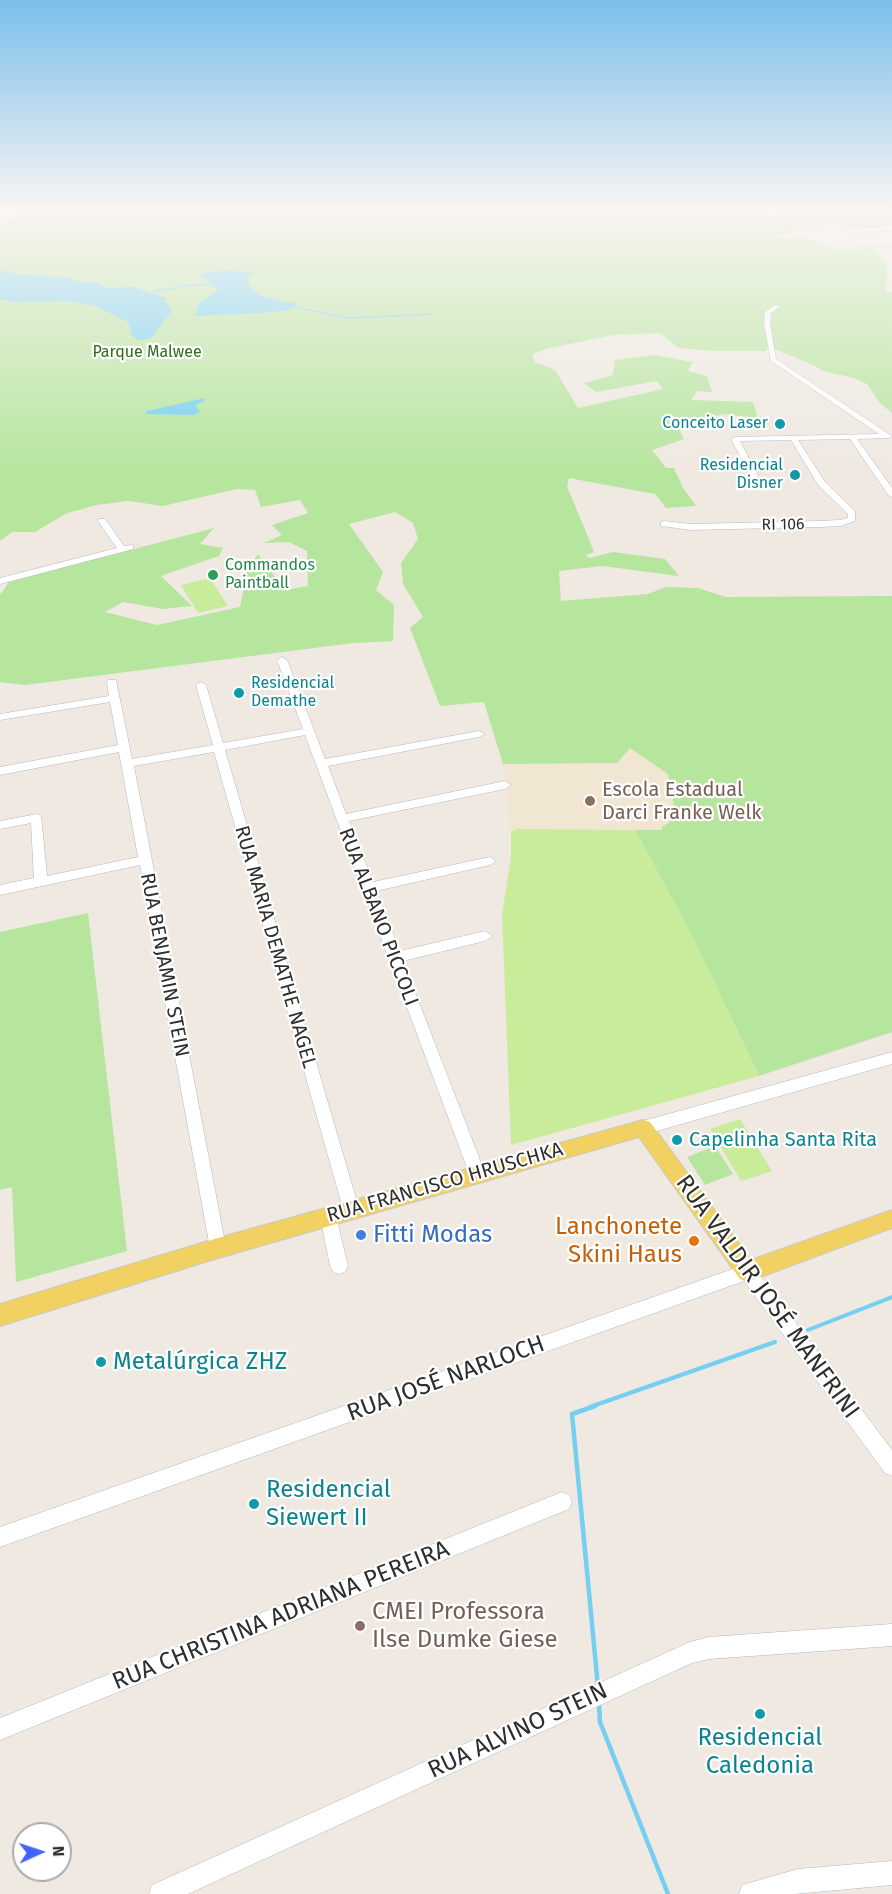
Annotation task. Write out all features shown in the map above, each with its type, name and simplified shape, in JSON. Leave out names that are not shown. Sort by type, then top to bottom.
[{"type":"main road","name":"RUA FRANCISCO HRUSCHKA","points":[[0,1315],[351,1209],[643,1128]]},
{"type":"main road","name":"RUA VALDIR JOSÉ MANFRINI","points":[[643,1128],[747,1272]]},
{"type":"main road","name":"RUA JOSÉ NARLOCH","points":[[747,1272],[892,1219]]},
{"type":"street","points":[[777,306],[768,312],[767,324],[772,360],[890,437]]},
{"type":"street","points":[[852,436],[892,494]]},
{"type":"street","points":[[759,485],[735,439],[890,437]]},
{"type":"street","name":"RI 106","points":[[664,524],[691,527],[808,524],[841,523],[852,519],[854,516],[850,510],[822,484],[793,438]]},
{"type":"street","points":[[0,581],[126,548],[102,521]]},
{"type":"street","name":"RUA ALBANO PICCOLI","points":[[282,660],[477,1173]]},
{"type":"street","name":"RUA BENJAMIN STEIN","points":[[112,682],[218,1248]]},
{"type":"street","name":"RUA MARIA DEMATHE NAGEL","points":[[201,685],[351,1209]]},
{"type":"street","points":[[0,717],[114,698]]},
{"type":"street","points":[[126,764],[308,731]]},
{"type":"street","points":[[320,764],[479,734]]},
{"type":"street","points":[[0,771],[123,748]]},
{"type":"street","points":[[341,819],[505,785]]},
{"type":"street","points":[[0,825],[36,818],[41,881]]},
{"type":"street","points":[[0,890],[144,860]]},
{"type":"street","points":[[367,888],[490,861]]},
{"type":"street","points":[[394,958],[485,936]]},
{"type":"street","name":"RUA FRANCISCO HRUSCHKA","points":[[643,1128],[892,1058]]},
{"type":"street","points":[[328,1216],[339,1266]]},
{"type":"street","name":"RUA VALDIR JOSÉ MANFRINI","points":[[747,1272],[892,1466]]},
{"type":"street","name":"RUA JOSÉ NARLOCH","points":[[0,1537],[747,1272]]},
{"type":"street","name":"RUA CHRISTINA ADRIANA PEREIRA","points":[[0,1729],[562,1502]]},
{"type":"street","name":"RUA ALVINO STEIN","points":[[161,1894],[690,1653],[710,1648],[892,1635]]},
{"type":"street","points":[[751,1894],[798,1881],[892,1873]]},
{"type":"shaded area","name":"Escola Estadual Darci Franke Welk","points":[[630,748],[668,774],[676,817],[662,826],[662,830],[517,829],[511,832],[503,764],[616,763]]},
{"type":"green space","name":"Parque Malwee","points":[[0,294],[892,294],[892,413],[880,403],[867,384],[854,378],[823,371],[770,347],[766,351],[712,351],[679,348],[660,333],[613,335],[546,349],[532,355],[535,362],[555,370],[578,408],[663,389],[657,381],[596,392],[584,383],[613,375],[615,360],[655,355],[693,362],[688,371],[707,376],[712,392],[697,391],[691,400],[753,402],[758,418],[722,414],[702,422],[677,425],[684,439],[652,450],[666,468],[674,468],[683,488],[696,506],[666,508],[655,494],[569,478],[567,486],[594,552],[586,555],[590,558],[613,552],[665,559],[679,576],[602,566],[559,571],[561,601],[648,594],[666,587],[698,588],[726,597],[892,596],[892,1032],[759,1076],[692,936],[635,830],[662,830],[662,827],[676,817],[668,774],[630,748],[617,763],[503,764],[484,702],[440,706],[410,628],[423,617],[403,584],[401,563],[418,539],[413,523],[395,512],[349,524],[383,572],[376,590],[394,605],[393,641],[353,643],[25,685],[0,682],[0,595],[9,582],[214,528],[200,544],[223,548],[219,556],[161,576],[192,606],[163,609],[123,602],[105,612],[157,625],[240,607],[247,572],[258,554],[285,590],[308,586],[307,551],[289,542],[264,543],[282,535],[272,525],[308,513],[300,500],[261,507],[255,490],[237,489],[163,506],[128,501],[97,505],[67,513],[35,532],[12,532],[0,541]]},
{"type":"green space","points":[[210,578],[228,606],[198,613],[181,585]]},
{"type":"green space","points":[[517,829],[635,830],[692,936],[759,1076],[511,1145],[502,914],[511,857],[511,832]]},
{"type":"green space","points":[[88,913],[127,1251],[16,1282],[12,1187],[0,1190],[0,932]]},
{"type":"green space","points":[[740,1119],[772,1171],[741,1181],[710,1129]]},
{"type":"green space","points":[[715,1146],[733,1174],[705,1185],[687,1157]]},
{"type":"water","points":[[0,294],[155,294],[166,298],[164,302],[170,306],[172,311],[151,338],[138,340],[132,336],[128,322],[95,306],[67,301],[14,302],[0,299]]},
{"type":"water","points":[[212,294],[259,294],[297,304],[289,310],[195,316],[199,303]]},
{"type":"water","points":[[205,398],[196,405],[201,411],[194,415],[145,414],[147,411]]},
{"type":"waterway","points":[[293,307],[348,318],[434,314]]},
{"type":"waterway","points":[[808,1330],[892,1297]]},
{"type":"waterway","points":[[590,1407],[775,1342]]},
{"type":"waterway","points":[[595,1406],[572,1414],[598,1687]]},
{"type":"waterway","points":[[599,1703],[600,1722],[668,1894]]},
{"type":"place","name":"Conceito Laser","points":[[780,424]]},
{"type":"place","name":"Residencial Disner","points":[[795,475]]},
{"type":"place","name":"Commandos Paintball","points":[[213,575]]},
{"type":"place","name":"Residencial Demathe","points":[[239,693]]},
{"type":"place","name":"Escola Estadual Darci Franke Welk","points":[[590,801]]},
{"type":"place","name":"Capelinha Santa Rita","points":[[677,1140]]},
{"type":"place","name":"Fitti Modas","points":[[361,1235]]},
{"type":"place","name":"Lanchonete Skini Haus","points":[[694,1241]]},
{"type":"place","name":"Metalúrgica ZHZ","points":[[101,1362]]},
{"type":"place","name":"Residencial Siewert II","points":[[254,1504]]},
{"type":"place","name":"CMEI Professora Ilse Dumke Giese","points":[[360,1626]]},
{"type":"place","name":"Residencial Caledonia","points":[[760,1714]]}]
